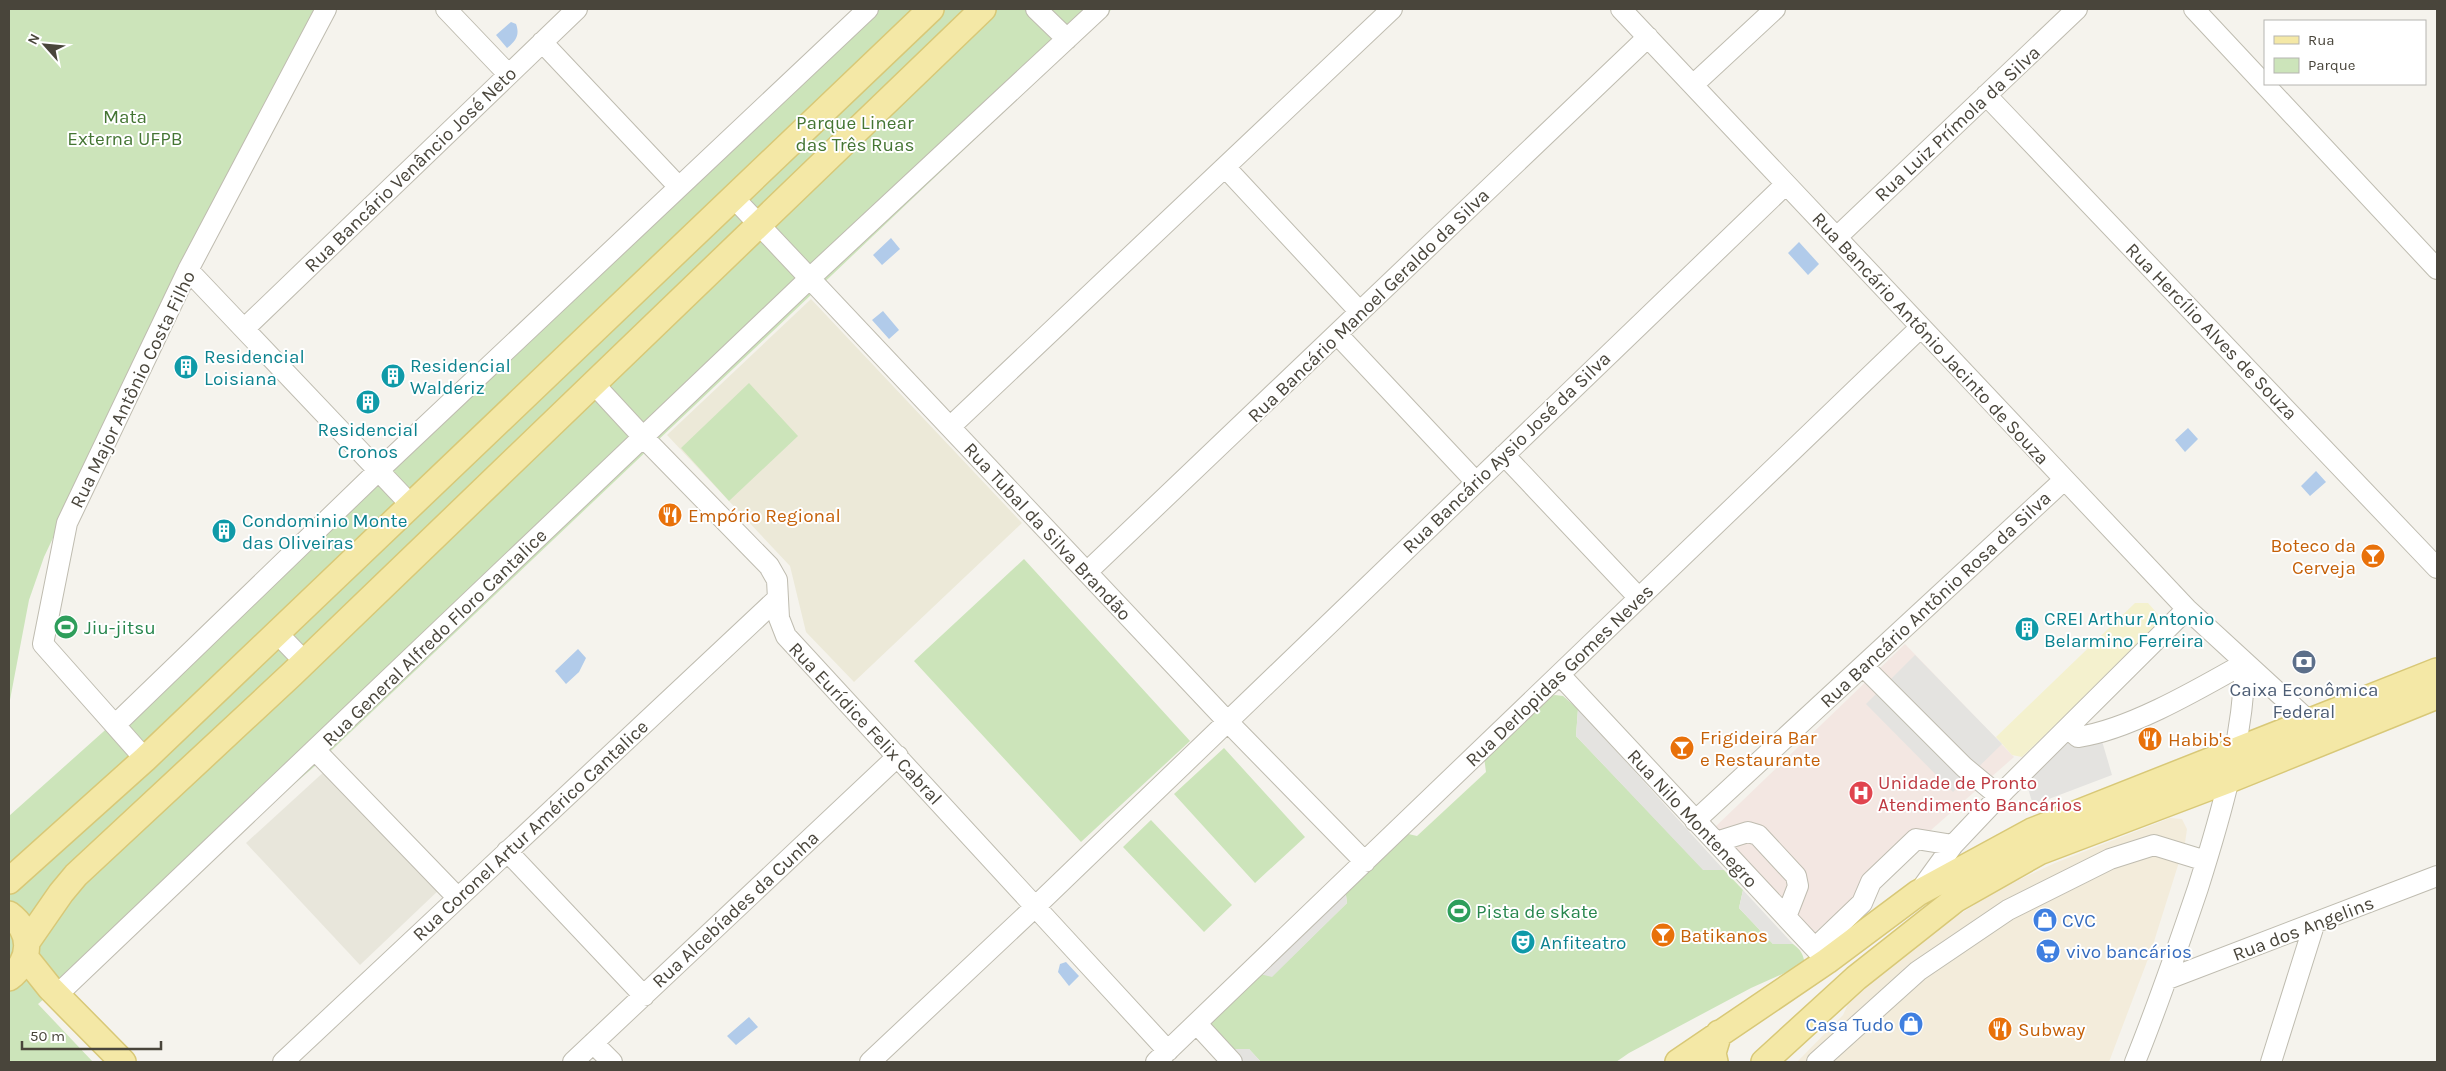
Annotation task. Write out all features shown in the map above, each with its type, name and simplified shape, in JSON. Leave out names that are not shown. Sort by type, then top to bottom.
[{"type":"main road","points":[[9,881],[145,759],[931,9]]},
{"type":"main road","points":[[9,979],[18,971],[27,950],[61,893],[76,875],[305,662],[983,9]]},
{"type":"main road","points":[[1678,1062],[1821,955],[1918,892],[2032,831],[2437,672]]},
{"type":"main road","points":[[1764,1062],[1856,978],[1956,899],[2040,852],[2229,780],[2437,696]]},
{"type":"main road","points":[[9,914],[18,921],[24,930],[27,950],[54,991],[123,1062]]},
{"type":"main road","points":[[9,979],[54,991]]},
{"type":"main road","points":[[1715,1062],[1713,1053],[1719,1033]]},
{"type":"street","name":"Rua Major Antônio Costa Filho","points":[[145,759],[43,644],[68,523],[188,270],[326,9]]},
{"type":"street","points":[[446,9],[508,74]]},
{"type":"street","name":"Rua Bancário Venâncio José Neto","points":[[244,329],[577,9]]},
{"type":"street","points":[[115,725],[378,470],[868,9]]},
{"type":"street","points":[[1036,9],[1067,39]]},
{"type":"street","name":"Rua General Alfredo Floro Cantalice","points":[[54,991],[316,751],[810,278],[1099,9]]},
{"type":"street","points":[[950,427],[1392,9]]},
{"type":"street","name":"Rua Bancário Antônio Jacinto de Souza","points":[[1621,9],[2187,609],[2245,662],[2320,718]]},
{"type":"street","points":[[1693,85],[1775,9]]},
{"type":"street","name":"Rua Luiz Prímola da Silva","points":[[1837,237],[2077,9]]},
{"type":"street","points":[[2194,9],[2264,84]]},
{"type":"street","name":"Rua Bancário Manoel Geraldo da Silva","points":[[1087,572],[1648,37]]},
{"type":"street","points":[[542,42],[678,186]]},
{"type":"street","points":[[2265,85],[2437,269]]},
{"type":"street","name":"Rua Hercílio Alves de Souza","points":[[1986,95],[2437,568]]},
{"type":"street","points":[[1225,167],[1360,312]]},
{"type":"street","name":"Rua Bancário Aysio José da Silva","points":[[870,1062],[1035,908],[1786,184]]},
{"type":"street","name":"Rua Tubal da Silva Brandão","points":[[733,197],[1227,721],[1365,862]]},
{"type":"street","points":[[188,270],[412,506]]},
{"type":"street","name":"Rua Derlopidas Gomes Neves","points":[[1162,1057],[1921,326]]},
{"type":"street","points":[[1337,334],[1476,482]]},
{"type":"street","name":"Rua Eurídice Felix Cabral","points":[[594,383],[643,437],[769,566],[777,580],[779,618],[786,636],[898,756],[1035,908],[1162,1057]]},
{"type":"street","points":[[1504,455],[1639,598]]},
{"type":"street","name":"Rua Bancário Antônio Rosa da Silva","points":[[1695,821],[2064,480]]},
{"type":"street","name":"Rua Coronel Artur Américo Cantalice","points":[[283,1062],[777,598]]},
{"type":"street","points":[[1918,892],[1953,845],[1999,796],[2187,609]]},
{"type":"street","points":[[278,633],[305,662]]},
{"type":"street","points":[[2071,725],[2072,732],[2078,737],[2128,722],[2195,691],[2245,662]]},
{"type":"street","points":[[2135,1062],[2168,979],[2206,861],[2229,780],[2244,688],[2245,662]]},
{"type":"street","points":[[1862,666],[1964,767],[1999,796]]},
{"type":"street","name":"Rua Nilo Montenegro","points":[[1560,675],[1821,955]]},
{"type":"street","points":[[316,751],[457,897]]},
{"type":"street","name":"Rua Alcebíades da Cunha","points":[[573,1062],[898,756]]},
{"type":"street","points":[[1716,842],[1748,832],[1758,834],[1796,876],[1798,886],[1786,917]]},
{"type":"street","points":[[1821,955],[1862,903],[1871,882],[1916,839],[1953,845]]},
{"type":"street","points":[[1817,1062],[1836,1054],[1918,971],[2008,910],[2110,859],[2154,845],[2206,861]]},
{"type":"street","points":[[507,851],[644,996]]},
{"type":"street","name":"Rua dos Angelins","points":[[2168,979],[2437,876]]},
{"type":"street","points":[[2270,1062],[2314,924]]},
{"type":"street","points":[[1197,1024],[1232,1062]]},
{"type":"street","points":[[594,1043],[612,1062]]},
{"type":"shaded area","points":[[811,299],[1022,523],[854,682],[806,632],[790,566],[667,435]]},
{"type":"shaded area","name":"Unidade de Pronto Atendimento Bancários","points":[[1905,644],[2014,757],[1814,933],[1713,829]]},
{"type":"shaded area","points":[[1915,655],[2002,744],[1953,792],[1866,704]]},
{"type":"shaded area","points":[[1578,709],[1724,870],[1703,870],[1576,736]]},
{"type":"shaded area","points":[[2102,741],[2112,775],[2033,805],[2024,775],[2067,742]]},
{"type":"shaded area","points":[[327,769],[441,888],[360,965],[246,843]]},
{"type":"shaded area","points":[[2170,818],[2182,819],[2187,829],[2185,843],[2151,951],[2109,1062],[1797,1062],[1843,1015],[1853,993],[1946,923],[1999,889],[2055,863]]},
{"type":"shaded area","points":[[1345,888],[1347,903],[1272,977],[1256,973]]},
{"type":"shaded area","points":[[1743,890],[1793,944],[1773,944],[1739,908]]},
{"type":"shaded area","points":[[1228,1049],[1249,1049],[1261,1062],[1240,1062]]},
{"type":"green space","name":"Mata Externa UFPB","points":[[9,9],[321,9],[168,294],[44,557],[29,600],[9,705]]},
{"type":"green space","name":"Parque Linear das Três Ruas","points":[[858,9],[1112,9],[315,766],[38,1004],[93,1062],[9,1062],[9,816],[103,732]]},
{"type":"green space","points":[[749,383],[798,436],[729,501],[681,448]]},
{"type":"green space","points":[[1024,559],[1190,741],[1081,842],[914,661]]},
{"type":"green space","points":[[1555,695],[1563,696],[1578,709],[1576,736],[1703,869],[1724,870],[1743,890],[1739,908],[1773,944],[1793,944],[1796,946],[1801,952],[1805,964],[1751,988],[1629,1053],[1616,1062],[1261,1062],[1249,1049],[1228,1049],[1206,1022],[1256,973],[1272,976],[1347,903],[1345,888],[1404,833],[1417,836],[1486,772],[1484,757],[1548,697]]},
{"type":"green space","points":[[1224,748],[1305,837],[1255,883],[1174,794]]},
{"type":"green space","points":[[1151,820],[1232,905],[1204,932],[1123,847]]},
{"type":"sand","points":[[2135,603],[2148,603],[2164,621],[2022,757],[2012,755],[1996,737]]},
{"type":"water","points":[[511,22],[516,24],[517,35],[513,43],[507,48],[496,35]]},
{"type":"water","points":[[891,238],[900,249],[882,265],[873,255]]},
{"type":"water","points":[[1799,242],[1819,264],[1808,275],[1788,253]]},
{"type":"water","points":[[883,311],[899,330],[889,339],[872,320]]},
{"type":"water","points":[[2188,428],[2198,439],[2185,452],[2175,440]]},
{"type":"water","points":[[2316,471],[2326,482],[2310,496],[2301,486]]},
{"type":"water","points":[[578,649],[586,658],[579,672],[566,684],[555,671]]},
{"type":"water","points":[[1066,962],[1079,976],[1069,986],[1058,972],[1060,964]]},
{"type":"water","points":[[749,1017],[758,1027],[736,1045],[727,1036]]},
{"type":"place","name":"Residencial Loisiana","points":[[186,367]]},
{"type":"place","name":"Residencial Walderiz","points":[[393,376]]},
{"type":"place","name":"Residencial Cronos","points":[[368,402]]},
{"type":"place","name":"Empório Regional","points":[[670,515]]},
{"type":"place","name":"Condominio Monte das Oliveiras","points":[[224,531]]},
{"type":"place","name":"Boteco da Cerveja","points":[[2373,556]]},
{"type":"place","name":"Jiu-jitsu","points":[[66,627]]},
{"type":"place","name":"CREI Arthur Antonio Belarmino Ferreira","points":[[2027,629]]},
{"type":"place","name":"Caixa Econômica Federal","points":[[2304,662]]},
{"type":"place","name":"Habib's","points":[[2150,739]]},
{"type":"place","name":"Frigideira Bar e Restaurante","points":[[1682,748]]},
{"type":"place","name":"Unidade de Pronto Atendimento Bancários","points":[[1861,793]]},
{"type":"place","name":"Pista de skate","points":[[1459,911]]},
{"type":"place","name":"CVC","points":[[2045,920]]},
{"type":"place","name":"Batikanos","points":[[1663,935]]},
{"type":"place","name":"Anfiteatro","points":[[1523,942]]},
{"type":"place","name":"vivo bancários","points":[[2048,951]]},
{"type":"place","name":"Casa Tudo","points":[[1911,1024]]},
{"type":"place","name":"Subway","points":[[2000,1029]]}]
